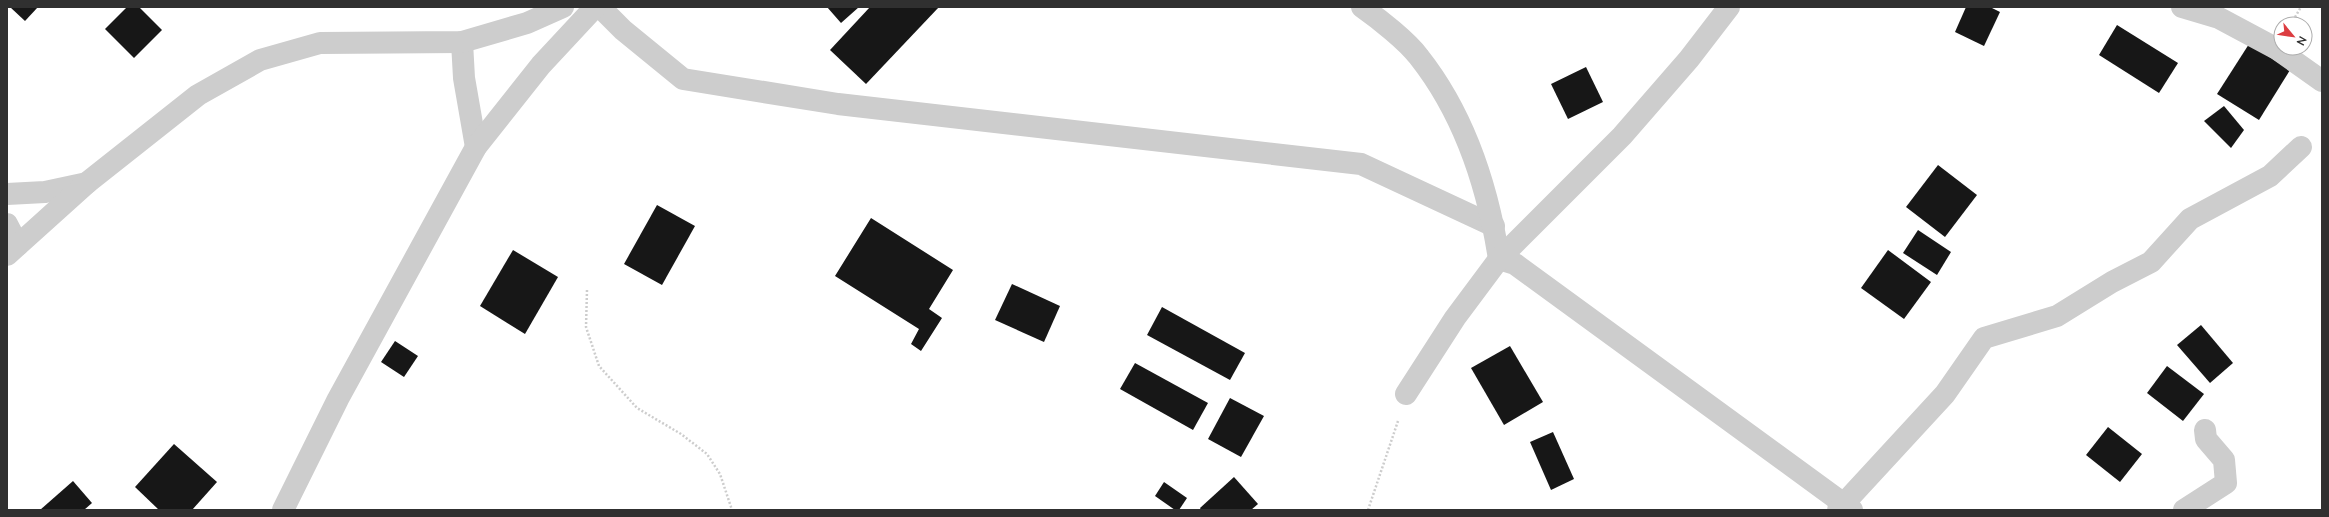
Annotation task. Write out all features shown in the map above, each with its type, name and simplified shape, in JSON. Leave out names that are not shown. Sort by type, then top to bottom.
[{"type":"street","points":[[7,224],[13,250],[88,182],[198,95],[260,60],[320,43],[462,42],[527,23],[563,7]]},
{"type":"street","points":[[283,510],[342,392],[476,147],[540,65],[595,7]]},
{"type":"street","points":[[600,7],[623,30],[683,79],[838,104],[1361,164],[1494,226]]},
{"type":"street","points":[[1362,7],[1419,56],[1443,92],[1469,145],[1494,226],[1499,259]]},
{"type":"street","points":[[1406,394],[1419,370],[1499,259],[1622,136],[1690,59],[1729,7]]},
{"type":"street","points":[[2182,7],[2219,18],[2278,49],[2322,81]]},
{"type":"street","points":[[462,42],[464,78],[476,147]]},
{"type":"street","points":[[1499,259],[1515,264],[1845,508],[1945,394],[1984,338],[2057,316],[2112,282],[2151,262],[2190,219],[2270,176],[2301,147]]},
{"type":"street","points":[[7,194],[45,192],[88,182]]},
{"type":"street","points":[[2184,510],[2226,482],[2224,460],[2206,439],[2205,430]]},
{"type":"path","points":[[2296,16],[2301,7]]},
{"type":"path","points":[[587,290],[586,327],[599,366],[637,408],[681,434],[707,454],[720,474],[732,510]]},
{"type":"path","points":[[1368,510],[1406,394]]},
{"type":"building","points":[[10,7],[38,7],[25,21]]},
{"type":"building","points":[[127,7],[139,7],[162,30],[134,58],[105,29]]},
{"type":"building","points":[[827,7],[859,7],[841,23]]},
{"type":"building","points":[[870,7],[939,7],[866,84],[830,50]]},
{"type":"building","points":[[1966,7],[1990,7],[2000,12],[1984,46],[1955,32]]},
{"type":"building","points":[[2117,25],[2178,63],[2159,93],[2099,55]]},
{"type":"building","points":[[2249,44],[2290,70],[2259,120],[2217,94]]},
{"type":"building","points":[[1586,67],[1603,102],[1568,119],[1551,84]]},
{"type":"building","points":[[2224,106],[2244,130],[2231,148],[2204,121]]},
{"type":"building","points":[[1938,165],[1977,195],[1945,237],[1906,207]]},
{"type":"building","points":[[657,205],[695,226],[662,285],[624,264]]},
{"type":"building","points":[[871,218],[953,270],[929,309],[942,318],[921,351],[911,344],[919,329],[835,276]]},
{"type":"building","points":[[1918,230],[1951,252],[1937,275],[1903,253]]},
{"type":"building","points":[[513,250],[558,277],[525,334],[480,306]]},
{"type":"building","points":[[1888,250],[1931,282],[1904,319],[1861,288]]},
{"type":"building","points":[[1012,284],[1060,306],[1044,342],[995,320]]},
{"type":"building","points":[[1162,307],[1245,353],[1230,380],[1147,335]]},
{"type":"building","points":[[2201,325],[2233,363],[2210,383],[2177,345]]},
{"type":"building","points":[[395,341],[418,356],[404,377],[381,362]]},
{"type":"building","points":[[1510,346],[1543,402],[1504,425],[1471,368]]},
{"type":"building","points":[[1135,363],[1208,403],[1193,430],[1120,389]]},
{"type":"building","points":[[2167,366],[2204,394],[2183,421],[2147,393]]},
{"type":"building","points":[[1230,398],[1264,416],[1241,457],[1208,439]]},
{"type":"building","points":[[2108,427],[2142,454],[2120,482],[2086,455]]},
{"type":"building","points":[[1553,432],[1574,479],[1551,490],[1530,442]]},
{"type":"building","points":[[174,444],[217,482],[192,510],[159,510],[135,487]]},
{"type":"building","points":[[1234,477],[1258,504],[1251,510],[1201,510],[1200,508]]},
{"type":"building","points":[[73,481],[92,503],[84,510],[40,510]]},
{"type":"building","points":[[1164,482],[1187,498],[1179,510],[1175,510],[1155,496]]}]
